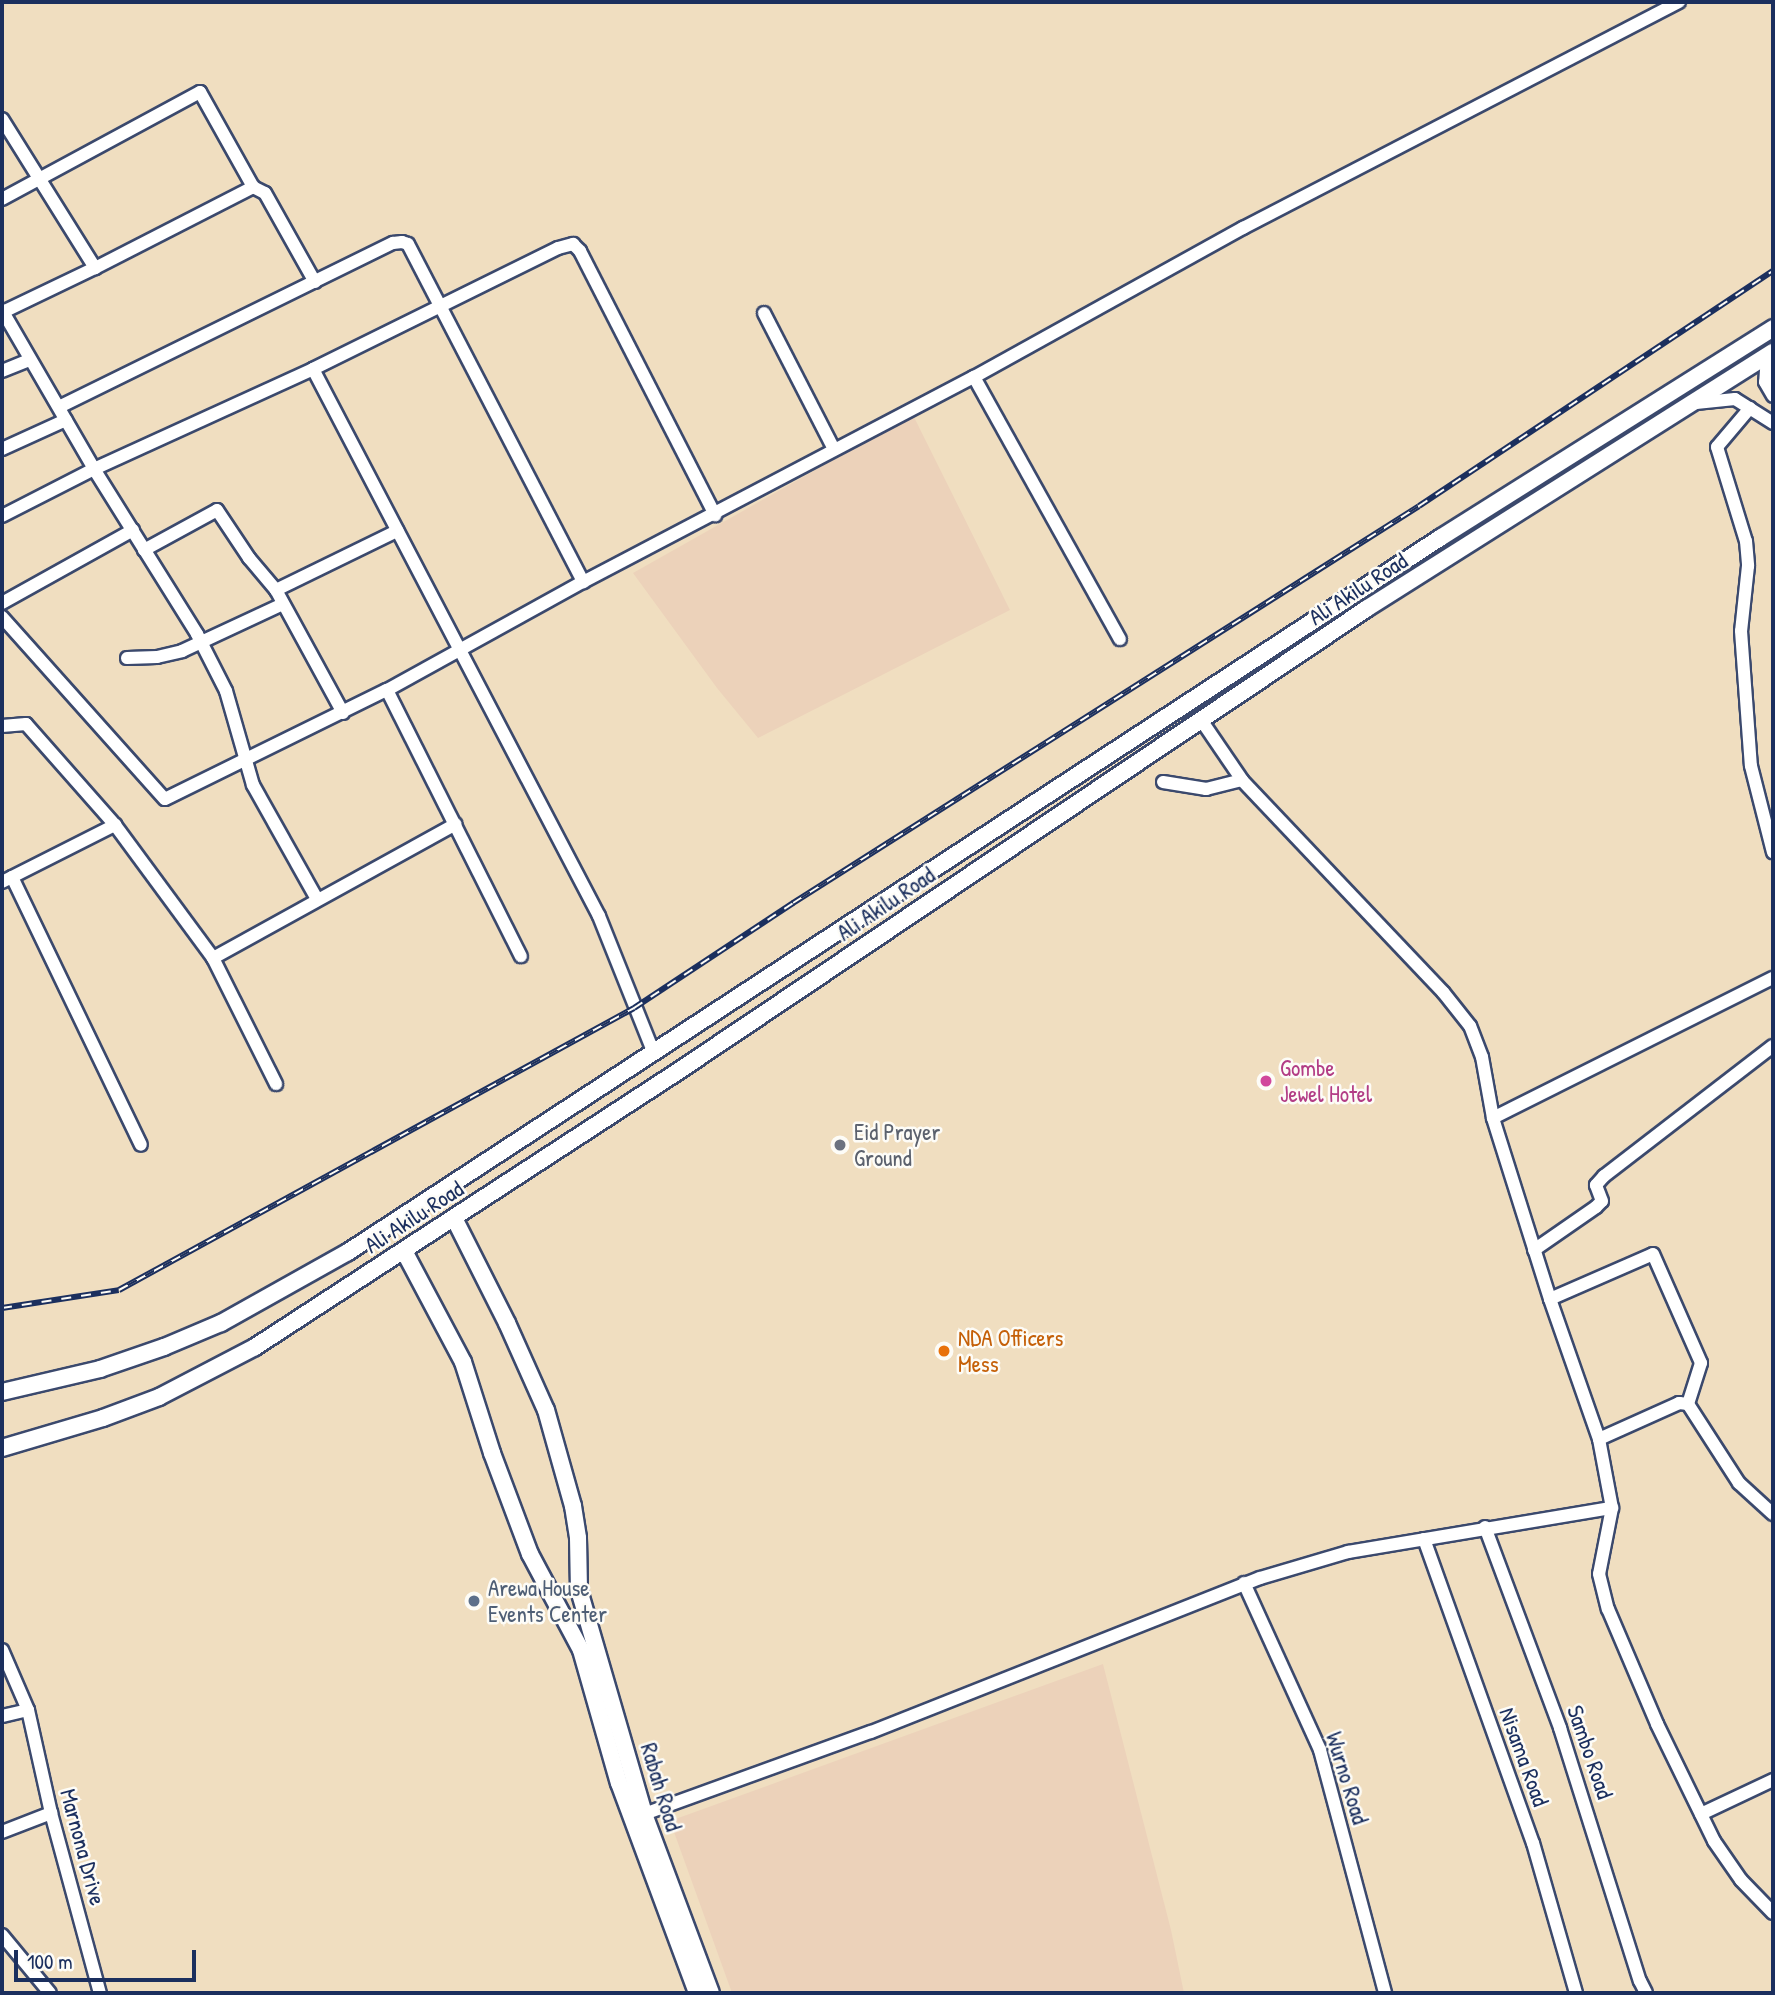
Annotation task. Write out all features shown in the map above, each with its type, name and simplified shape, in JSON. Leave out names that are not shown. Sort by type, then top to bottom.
[{"type":"main road","name":"Ali Akilu Road","points":[[2,1392],[100,1369],[221,1323],[348,1252],[1440,538],[1773,328]]},
{"type":"main road","name":"Ali Akilu Road","points":[[2,1448],[103,1418],[200,1377],[255,1347],[454,1218],[1366,609],[1770,354]]},
{"type":"main road","points":[[1440,538],[1451,555]]},
{"type":"main road","name":"Rabah Road","points":[[454,1218],[507,1323],[546,1410],[573,1506],[578,1538],[579,1590],[644,1814],[711,1993]]},
{"type":"main road","name":"Rabah Road","points":[[404,1251],[463,1362],[492,1453],[530,1554],[581,1650],[627,1807],[696,1993]]},
{"type":"street","points":[[2,617],[165,799],[387,690],[583,582],[974,377],[1243,228],[1679,2]]},
{"type":"street","points":[[2,199],[200,92],[253,187],[265,193],[316,282]]},
{"type":"street","points":[[2,119],[95,268]]},
{"type":"street","points":[[253,187],[95,268],[2,311],[94,469],[201,641],[226,691],[253,785],[317,899]]},
{"type":"street","points":[[59,407],[393,243],[408,244],[583,582]]},
{"type":"street","points":[[2,516],[94,469],[313,369],[558,248],[573,244],[580,251],[715,515]]},
{"type":"street","points":[[764,313],[834,449]]},
{"type":"street","points":[[1770,354],[1765,382],[1773,396]]},
{"type":"street","points":[[2,371],[29,360]]},
{"type":"street","points":[[313,369],[599,916],[653,1051]]},
{"type":"street","points":[[974,377],[1120,639]]},
{"type":"street","points":[[1696,403],[1735,399],[1773,423]]},
{"type":"street","points":[[1750,408],[1717,447],[1746,541],[1748,566],[1741,631],[1751,766],[1773,852]]},
{"type":"street","points":[[2,449],[66,420]]},
{"type":"street","points":[[144,550],[217,510],[249,558],[276,590],[343,713]]},
{"type":"street","points":[[2,603],[133,530]]},
{"type":"street","points":[[276,590],[397,531]]},
{"type":"street","points":[[127,658],[157,657],[182,651],[284,604]]},
{"type":"street","points":[[387,690],[521,957]]},
{"type":"street","points":[[1201,720],[1242,780],[1443,992],[1470,1027],[1482,1057],[1493,1118],[1550,1299],[1599,1439],[1612,1508],[1599,1574],[1608,1609],[1657,1724],[1714,1841],[1741,1880],[1771,1907]]},
{"type":"street","points":[[2,726],[26,724],[115,825],[213,958],[276,1084]]},
{"type":"street","points":[[1163,782],[1206,789],[1242,780]]},
{"type":"street","points":[[213,958],[456,824]]},
{"type":"street","points":[[115,825],[7,879],[141,1145]]},
{"type":"street","points":[[1493,1118],[1773,978]]},
{"type":"street","points":[[1535,1250],[1596,1208],[1602,1201],[1596,1185],[1604,1176],[1773,1045]]},
{"type":"street","points":[[1550,1299],[1653,1254],[1696,1346],[1701,1363],[1688,1404]]},
{"type":"street","points":[[1599,1439],[1679,1403],[1688,1404]]},
{"type":"street","points":[[1688,1404],[1739,1483],[1773,1514]]},
{"type":"street","points":[[644,1814],[871,1732],[1244,1583],[1348,1552],[1485,1527],[1612,1508]]},
{"type":"street","name":"Sambo Road","points":[[1485,1527],[1560,1728],[1646,1993]]},
{"type":"street","name":"Nisama Road","points":[[1424,1539],[1533,1843],[1576,1993]]},
{"type":"street","name":"Wurno Road","points":[[1244,1583],[1320,1750],[1385,1993]]},
{"type":"street","name":"Marnona Drive","points":[[2,1650],[28,1710],[51,1813],[100,1993]]},
{"type":"street","points":[[2,1716],[28,1710]]},
{"type":"street","points":[[1701,1814],[1773,1780]]},
{"type":"street","points":[[2,1832],[51,1813]]},
{"type":"street","points":[[2,1935],[50,1993]]},
{"type":"shaded area","points":[[913,415],[1010,610],[758,738],[717,688],[633,573]]},
{"type":"shaded area","points":[[1103,1664],[1171,1930],[1184,1993],[732,1993],[670,1821]]},
{"type":"railway","points":[[2,1308],[119,1290],[634,1008],[793,903],[1419,506],[1773,271]]},
{"type":"place","name":"Gombe Jewel Hotel","points":[[1266,1081]]},
{"type":"place","name":"Eid Prayer Ground","points":[[840,1145]]},
{"type":"place","name":"NDA Officers Mess","points":[[944,1351]]},
{"type":"place","name":"Arewa House Events Center","points":[[474,1601]]}]
